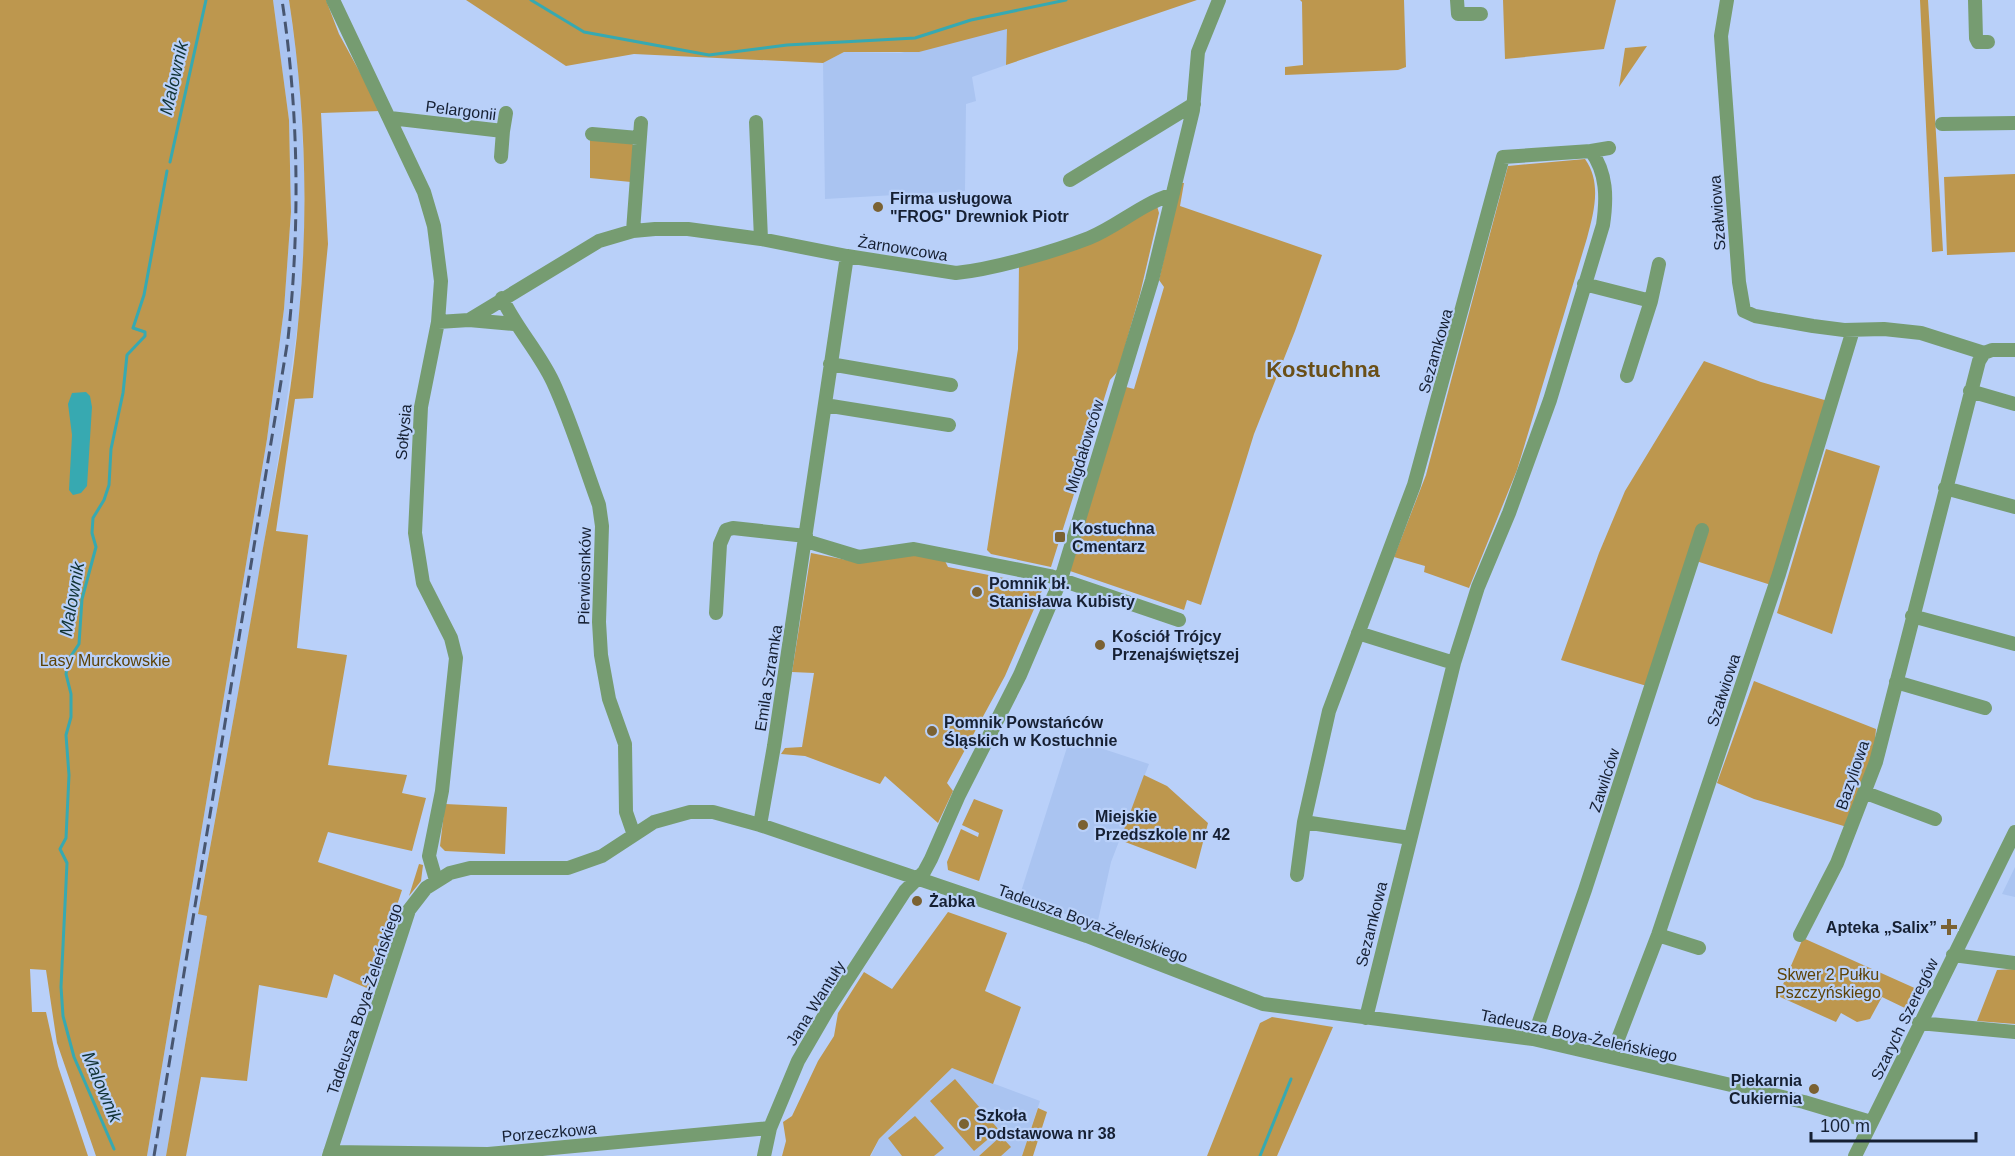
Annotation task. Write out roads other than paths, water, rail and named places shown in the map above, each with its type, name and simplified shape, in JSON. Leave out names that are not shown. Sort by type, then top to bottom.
[{"type":"street","name":"Sołtysia","points":[[333,0],[424,192],[434,226],[441,281],[438,322],[421,407],[415,533],[423,583],[451,638],[456,658],[442,791],[429,856],[436,880]]},
{"type":"street","name":"Migdałowców","points":[[918,879],[931,859],[959,795],[1020,675],[1060,579],[1152,280],[1194,104],[1200,44],[1219,0]]},
{"type":"street","points":[[1457,0],[1458,14],[1481,14]]},
{"type":"street","name":"Szałwiowa","points":[[1727,0],[1720,36],[1742,308],[1749,315],[1786,322],[1852,330],[1884,329],[1921,333],[1984,353]]},
{"type":"street","points":[[1974,0],[1976,38],[1978,42],[1988,42]]},
{"type":"street","points":[[1070,180],[1194,104]]},
{"type":"street","points":[[503,131],[506,113]]},
{"type":"street","name":"Pelargonii","points":[[390,118],[503,131],[501,157]]},
{"type":"street","points":[[756,122],[761,239]]},
{"type":"street","points":[[633,231],[638,138],[641,123]]},
{"type":"street","points":[[1942,124],[2015,123]]},
{"type":"street","points":[[592,134],[638,138]]},
{"type":"street","name":"Sezamkowa","points":[[1297,875],[1304,822],[1329,711],[1414,485],[1503,157],[1609,148]]},
{"type":"street","name":"Sezamkowa","points":[[1366,1018],[1454,663],[1478,587],[1509,513],[1550,400],[1603,225],[1606,203],[1599,162],[1591,151]]},
{"type":"street","name":"Żarnowcowa","points":[[438,322],[469,320],[598,241],[633,231],[688,229],[761,239],[847,256],[956,273],[979,271],[1091,237],[1154,200],[1171,195]]},
{"type":"street","name":"Emila Szramka","points":[[759,825],[765,805],[847,256]]},
{"type":"street","points":[[1627,376],[1651,301],[1659,264]]},
{"type":"street","points":[[1584,284],[1651,301]]},
{"type":"street","name":"Pierwiosnków","points":[[502,298],[514,324],[542,362],[553,384],[599,505],[602,526],[599,621],[601,655],[609,699],[625,744],[626,812],[634,835]]},
{"type":"street","points":[[469,320],[514,324]]},
{"type":"street","name":"Szałwiowa","points":[[1611,1057],[1658,935],[1782,563],[1852,330]]},
{"type":"street","points":[[1984,353],[1992,350],[2015,350]]},
{"type":"street","name":"Bazyliowa","points":[[1800,935],[1828,881],[1866,793],[1970,391],[1984,353]]},
{"type":"street","points":[[830,364],[951,386]]},
{"type":"street","points":[[1970,391],[2015,404]]},
{"type":"street","points":[[825,405],[949,425]]},
{"type":"street","points":[[1945,488],[2015,507]]},
{"type":"street","points":[[716,613],[720,544],[726,530],[732,528],[806,538],[859,557],[914,549],[1060,579],[1179,620]]},
{"type":"street","name":"Zawilców","points":[[1533,1039],[1585,890],[1702,530]]},
{"type":"street","points":[[1912,616],[2015,644]]},
{"type":"street","points":[[1358,633],[1454,663]]},
{"type":"street","points":[[1896,682],[1984,708]]},
{"type":"street","points":[[1866,793],[1935,819]]},
{"type":"street","name":"Tadeusza Boya-Żeleńskiego","points":[[329,1154],[409,910],[418,896],[436,880],[470,868],[568,868],[602,856],[654,822],[690,812],[713,812],[759,825],[1087,936],[1263,1004],[1533,1039],[1813,1104],[1872,1122]]},
{"type":"street","points":[[1304,822],[1410,838]]},
{"type":"street","name":"Szarych Szeregów","points":[[1855,1156],[2015,832]]},
{"type":"street","name":"Jana Wantuły","points":[[764,1156],[770,1128],[784,1089],[827,1011],[906,891],[918,879]]},
{"type":"street","points":[[1658,935],[1699,948]]},
{"type":"street","points":[[1953,955],[2015,963]]},
{"type":"street","points":[[1919,1023],[2015,1032]]},
{"type":"street","name":"Porzeczkowa","points":[[329,1154],[488,1154],[770,1128]]},
{"type":"waterway","name":"Malownik","points":[[170,162],[206,0]]},
{"type":"waterway","points":[[531,0],[584,32],[709,55],[787,45],[915,38],[971,20],[1066,0]]},
{"type":"waterway","name":"Malownik","points":[[114,1149],[74,1057],[63,1016],[61,987],[67,863],[60,849],[66,838],[69,775],[66,735],[71,717],[71,694],[66,674],[69,659],[79,644],[82,599],[96,547],[92,533],[93,518],[104,500],[109,485],[111,449],[123,393],[127,355],[145,336],[145,332],[133,328],[144,295],[167,171]]},
{"type":"waterway","points":[[1260,1156],[1291,1079]]},
{"type":"railway","points":[[154,1156],[288,339],[295,254],[296,170],[292,85],[282,0]]},
{"type":"place","name":"Firma usługowa \"FROG\" Drewniok Piotr","points":[[878,207]]},
{"type":"place","name":"Kostuchna Cmentarz","points":[[1060,537]]},
{"type":"place","name":"Pomnik bł. Stanisława Kubisty","points":[[977,592]]},
{"type":"place","name":"Kościół Trójcy Przenajświętszej","points":[[1100,645]]},
{"type":"place","name":"Pomnik Powstańców Śląskich w Kostuchnie","points":[[932,731]]},
{"type":"place","name":"Miejskie Przedszkole nr 42","points":[[1083,825]]},
{"type":"place","name":"Żabka","points":[[917,901]]},
{"type":"place","name":"Apteka „Salix”","points":[[1949,927]]},
{"type":"place","name":"Piekarnia Cukiernia","points":[[1814,1089]]},
{"type":"place","name":"Szkoła Podstawowa nr 38","points":[[964,1124]]},
{"type":"district","name":"Kostuchna","points":[[1323,369]]},
{"type":"park label","name":"Lasy Murckowskie","points":[[105,660]]},
{"type":"park label","name":"Skwer 2 Pułku Pszczyńskiego","points":[[1828,983]]}]
